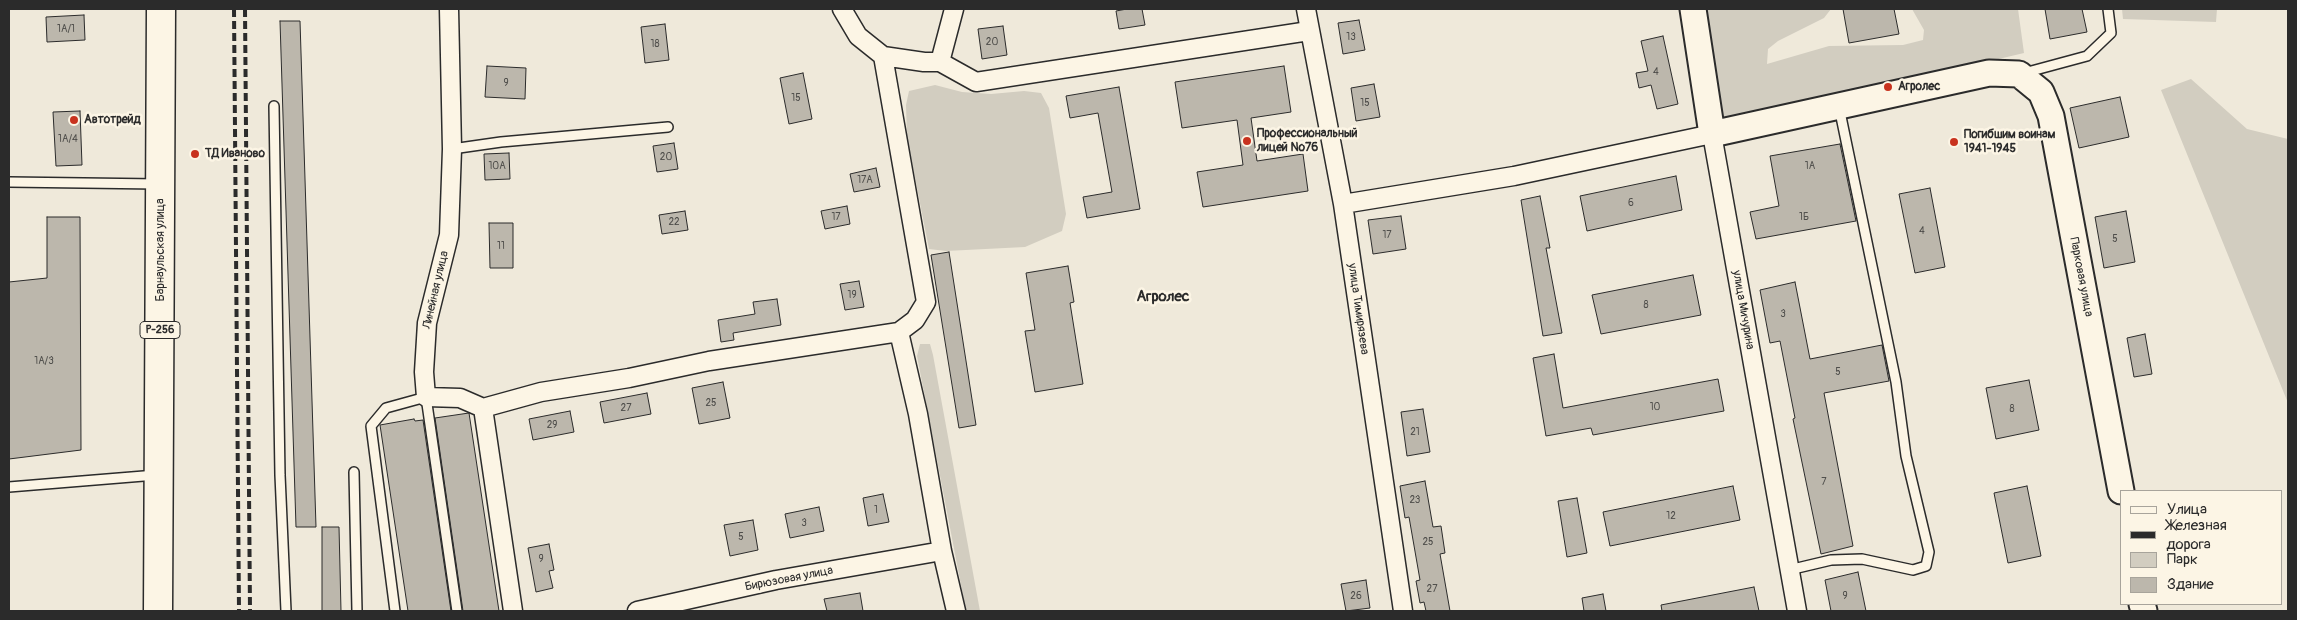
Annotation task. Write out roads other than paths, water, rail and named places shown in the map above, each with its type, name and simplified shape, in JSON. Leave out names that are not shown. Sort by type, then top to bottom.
[{"type":"highway","name":"Барнаульская улица","points":[[158,611],[162,9]]},
{"type":"street","name":"Линейная улица","points":[[426,398],[424,372],[426,323],[449,235],[452,149],[449,9]]},
{"type":"street","points":[[842,9],[858,36],[882,56],[924,62],[940,62],[976,82],[1309,31]]},
{"type":"street","points":[[940,62],[954,9]]},
{"type":"street","name":"улица Тимирязева","points":[[1306,9],[1343,204],[1402,611]]},
{"type":"street","name":"улица Мичурина","points":[[1693,9],[1712,134],[1788,570],[1797,611]]},
{"type":"street","points":[[426,398],[460,398],[483,408],[540,392],[629,378],[709,361],[899,332],[915,320],[926,302],[882,56]]},
{"type":"street","points":[[1343,204],[1514,176],[1990,74],[2019,74]]},
{"type":"street","name":"Парковая улица","points":[[2019,74],[2041,92],[2051,116],[2121,490]]},
{"type":"street","points":[[899,332],[918,414],[942,551],[956,611]]},
{"type":"street","points":[[483,408],[512,611]]},
{"type":"street","name":"Бирюзовая улица","points":[[636,611],[776,580],[942,551]]},
{"type":"lane","points":[[2019,74],[2086,56],[2111,33],[2108,9]]},
{"type":"lane","points":[[274,106],[280,475],[286,611]]},
{"type":"lane","points":[[1788,570],[1831,560],[1862,559],[1913,570],[1926,566],[1929,552],[1906,456],[1896,382],[1839,106]]},
{"type":"lane","points":[[452,149],[501,142],[668,127]]},
{"type":"lane","points":[[9,182],[161,184]]},
{"type":"lane","points":[[395,611],[371,426],[386,408],[426,398],[457,611]]},
{"type":"lane","points":[[354,472],[357,611]]},
{"type":"lane","points":[[9,487],[159,475]]},
{"type":"railway","points":[[234,9],[239,611]]},
{"type":"railway","points":[[245,9],[250,611]]},
{"type":"place","name":"Агролес","points":[[1888,87]]},
{"type":"place","name":"Автотрейд","points":[[74,120]]},
{"type":"place","name":"Профессиональный лицей №76","points":[[1247,141]]},
{"type":"place","name":"Погибшим воинам 1941-1945","points":[[1954,142]]},
{"type":"place","name":"ТД Иваново","points":[[195,154]]},
{"type":"district","name":"Агролес","points":[[1163,297]]}]
